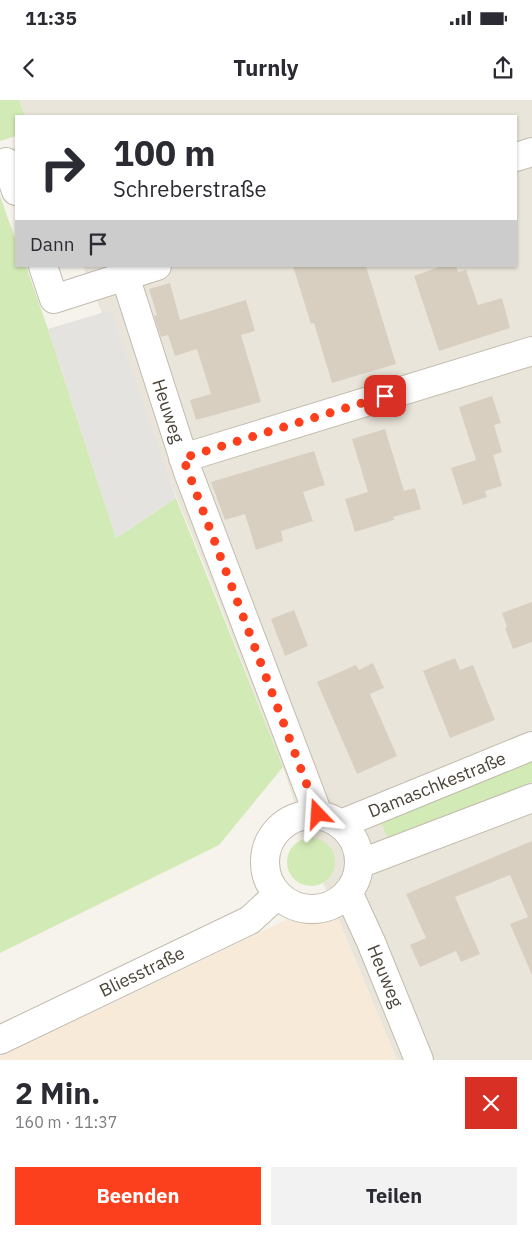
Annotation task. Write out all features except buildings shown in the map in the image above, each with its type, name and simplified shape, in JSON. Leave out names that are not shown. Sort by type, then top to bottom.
[{"type":"street","points":[[517,157],[532,152]]},
{"type":"street","points":[[0,164],[6,162],[15,188]]},
{"type":"street","points":[[43,267],[54,299],[155,267]]},
{"type":"street","name":"Heuweg","points":[[125,276],[183,458],[330,819]]},
{"type":"street","points":[[183,458],[532,351]]},
{"type":"street","name":"Damaschkestraße","points":[[330,819],[532,746]]},
{"type":"street","points":[[359,864],[532,798]]},
{"type":"street","points":[[304,814],[330,819],[352,835],[358,849],[359,864],[357,876],[341,900],[317,909],[302,908],[289,904],[278,895],[270,886],[264,863],[266,846],[270,838],[279,827],[290,819],[304,814]]},
{"type":"street","name":"Heuweg","points":[[348,892],[371,942],[419,1060]]},
{"type":"street","name":"Bliesstraße","points":[[0,1040],[250,920],[278,895]]},
{"type":"shaded area","points":[[19,100],[532,100],[532,1060],[397,1060],[314,861],[283,767],[207,572],[83,267],[517,267],[517,115],[25,115]]},
{"type":"shaded area","points":[[111,310],[176,498],[116,538],[48,329]]},
{"type":"shaded area","points":[[335,912],[397,1060],[0,1060],[0,1057],[286,920]]},
{"type":"green space","points":[[0,100],[19,100],[25,115],[15,115],[15,136],[0,141]]},
{"type":"green space","points":[[0,196],[15,238],[15,267],[26,267],[116,538],[176,498],[283,767],[219,845],[0,953]]},
{"type":"green space","points":[[532,761],[532,782],[389,840],[381,823]]},
{"type":"green space","points":[[306,838],[316,838],[328,845],[335,857],[335,867],[328,879],[316,886],[306,886],[298,882],[291,875],[287,867],[287,857],[291,849],[298,842]]},
{"type":"route","points":[[318,814],[183,458],[385,396]]}]
